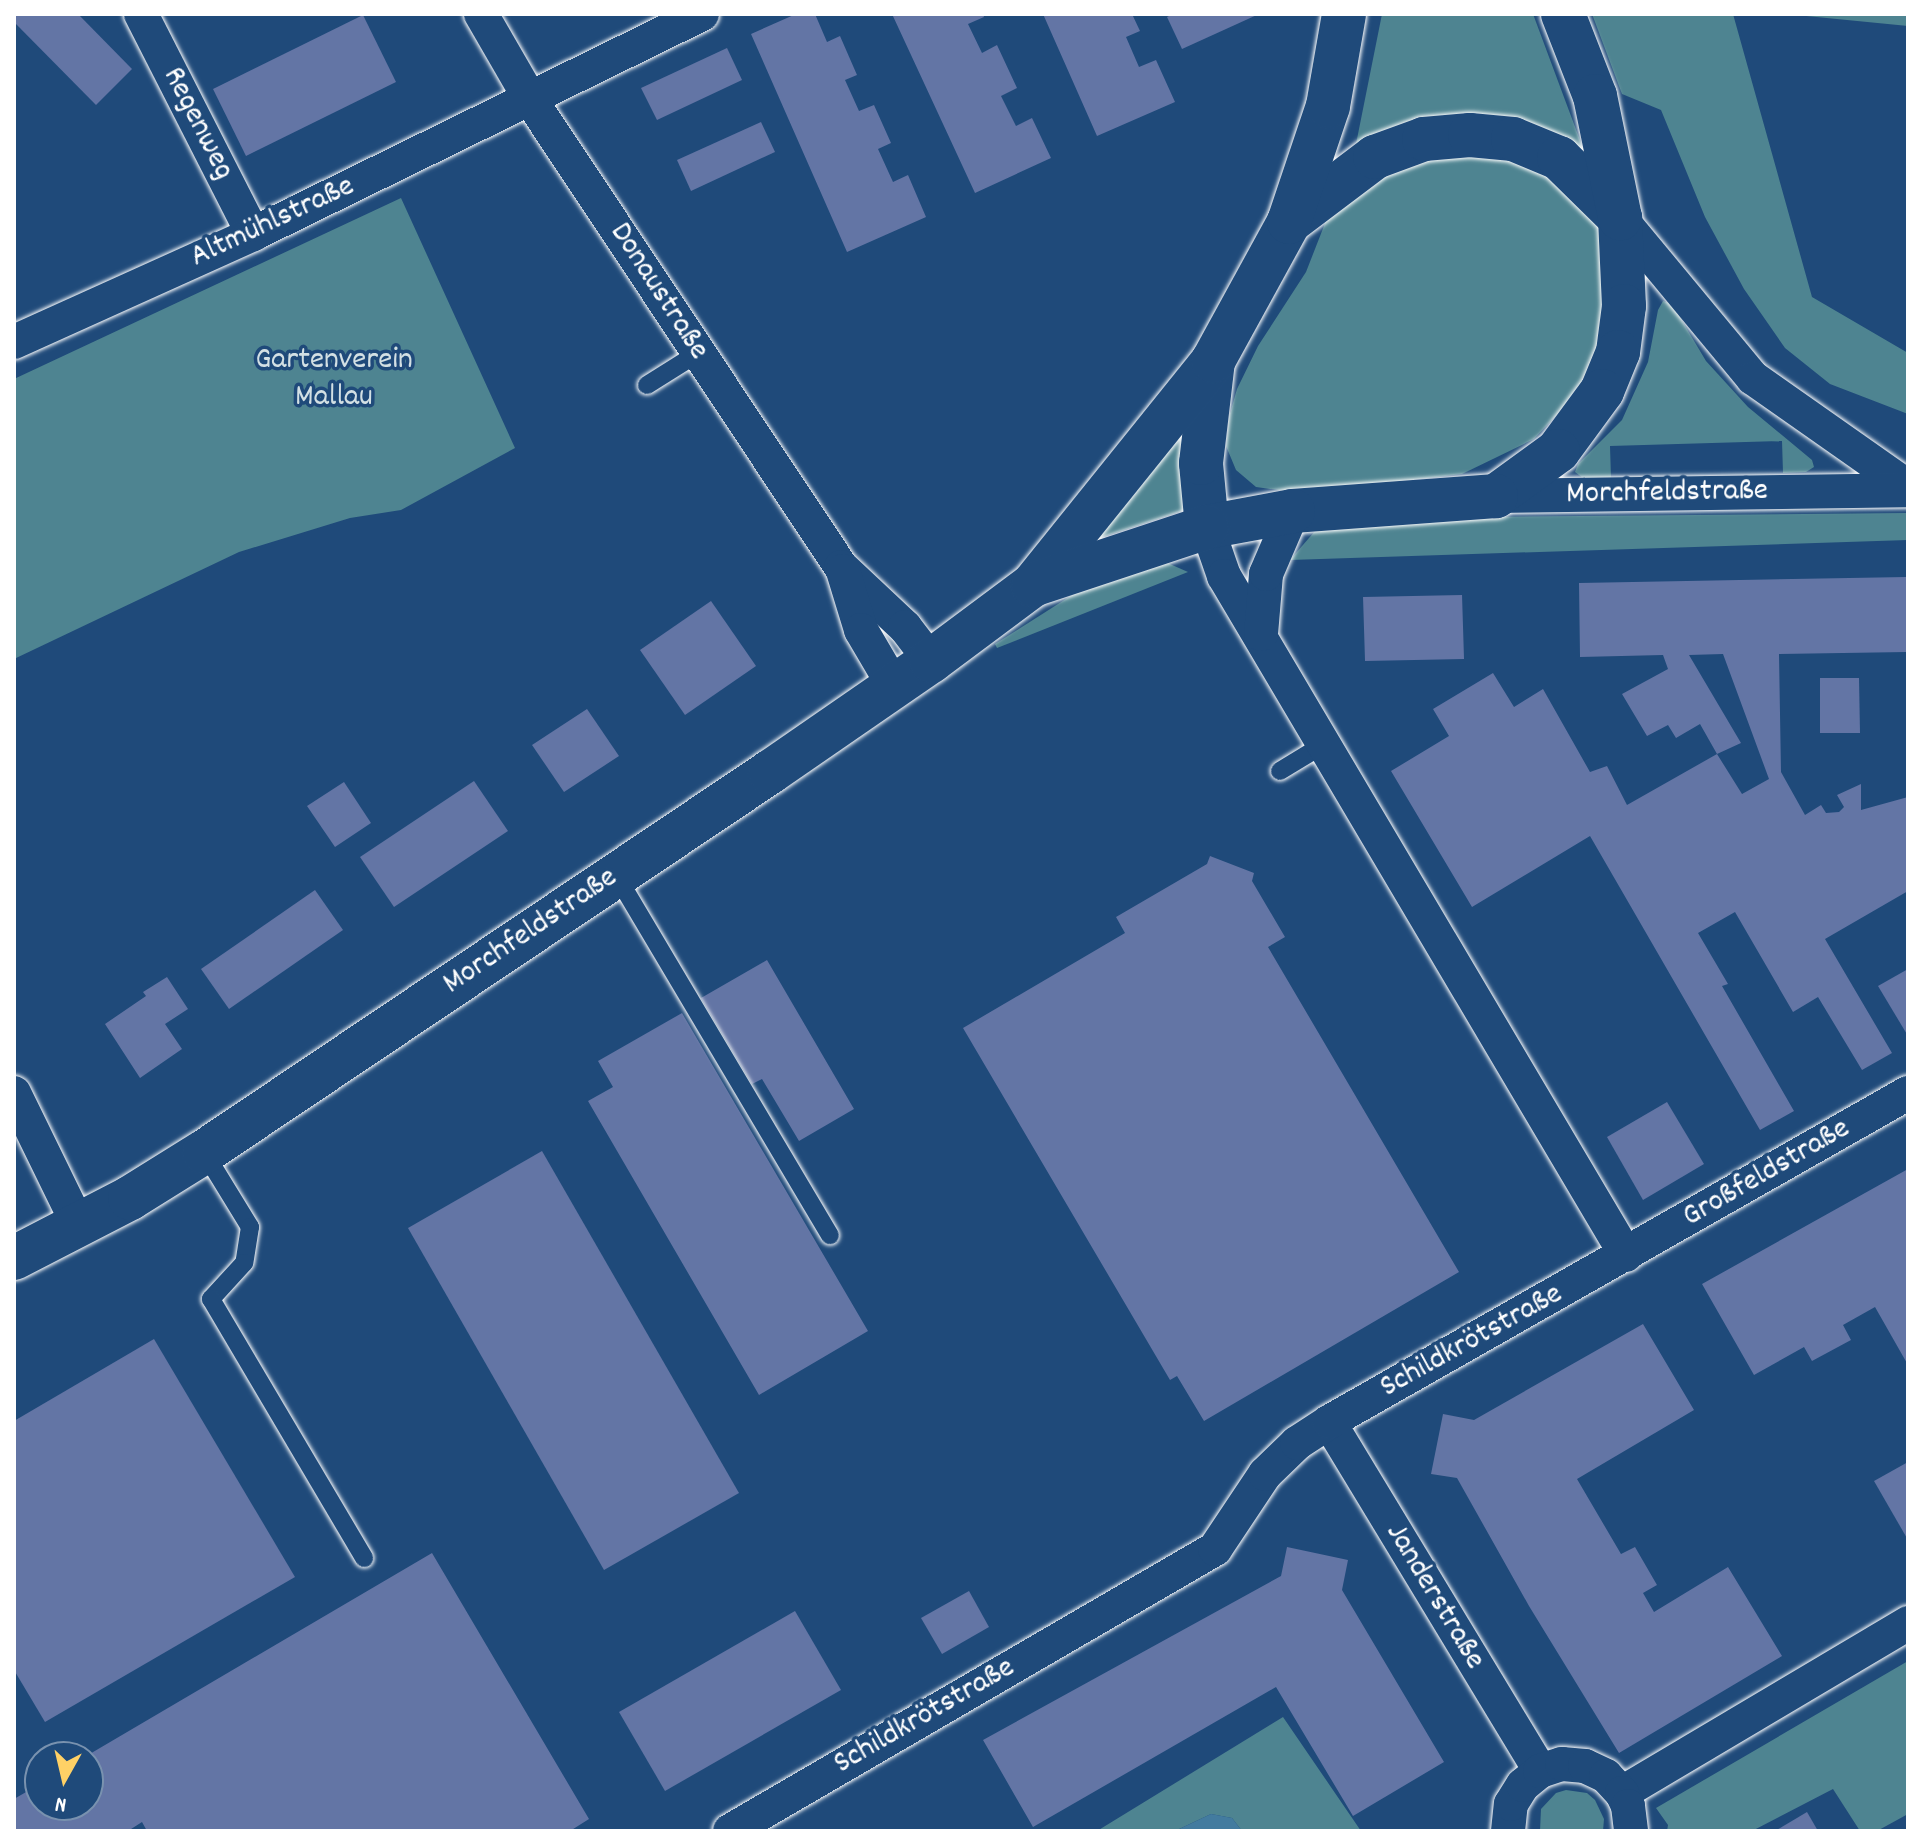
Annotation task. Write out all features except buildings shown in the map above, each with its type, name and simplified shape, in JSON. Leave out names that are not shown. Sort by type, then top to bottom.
[{"type":"main road","points":[[1289,222],[1328,106],[1344,14]]},
{"type":"main road","points":[[1563,14],[1595,96],[1620,218]]},
{"type":"main road","name":"Morchfeldstraße","points":[[14,1258],[79,1226],[204,1152],[931,661],[1033,585],[1213,361],[1289,222],[1375,157],[1424,139],[1470,135],[1513,139],[1559,158],[1620,218],[1624,306],[1618,352],[1602,391],[1558,451],[1496,496],[1293,511],[1207,527],[1033,585]]},
{"type":"main road","name":"Morchfeldstraße","points":[[1207,527],[1201,463],[1213,361]]},
{"type":"street","name":"Regenweg","points":[[141,14],[253,234]]},
{"type":"street","name":"Donaustraße","points":[[481,14],[530,99],[841,567],[905,627],[931,661]]},
{"type":"street","name":"Altmühlstraße","points":[[14,342],[253,234],[702,14]]},
{"type":"street","name":"Morchfeldstraße","points":[[1620,218],[1753,378],[1908,489]]},
{"type":"street","points":[[1838,492],[1847,445]]},
{"type":"street","name":"Morchfeldstraße","points":[[1496,496],[1908,489]]},
{"type":"street","points":[[1261,634],[1266,574],[1293,511]]},
{"type":"street","points":[[1207,527],[1224,576],[1326,743],[1626,1255]]},
{"type":"street","name":"Donaustraße","points":[[841,567],[861,630],[894,686]]},
{"type":"street","points":[[14,1093],[79,1226]]},
{"type":"street","name":"Großfeldstraße","points":[[1626,1255],[1908,1093]]},
{"type":"street","name":"Schildkrötstraße","points":[[730,1831],[1215,1549],[1265,1474],[1297,1443],[1626,1255]]},
{"type":"street","name":"Janderstraße","points":[[1329,1422],[1540,1771]]},
{"type":"street","points":[[1622,1793],[1908,1623]]},
{"type":"street","points":[[1508,1831],[1511,1804],[1523,1785],[1540,1771],[1562,1764],[1585,1766],[1606,1776],[1622,1793],[1632,1820],[1631,1831]]},
{"type":"lane","points":[[647,385],[698,353]]},
{"type":"lane","points":[[1280,771],[1326,743]]},
{"type":"lane","points":[[616,875],[830,1235]]},
{"type":"lane","points":[[204,1152],[250,1227],[244,1263],[211,1299],[364,1558]]},
{"type":"green space","points":[[1382,14],[1533,14],[1587,159],[1610,263],[1607,330],[1586,384],[1534,439],[1462,474],[1301,493],[1256,487],[1236,470],[1226,446],[1229,417],[1237,389],[1258,346],[1306,272],[1356,144]]},
{"type":"green space","points":[[1592,14],[1733,14],[1812,297],[1908,353],[1908,414],[1830,384],[1785,348],[1744,289],[1705,217],[1661,110],[1622,94]]},
{"type":"green space","points":[[1786,14],[1908,14],[1908,26]]},
{"type":"green space","name":"Gartenverein Mallau","points":[[401,198],[515,448],[401,510],[350,518],[239,552],[14,659],[14,379]]},
{"type":"green space","points":[[1663,301],[1672,304],[1706,361],[1748,407],[1812,460],[1814,467],[1806,472],[1783,473],[1782,441],[1610,446],[1611,478],[1583,478],[1575,472],[1578,464],[1622,420],[1648,362],[1658,310]]},
{"type":"green space","points":[[1191,411],[1188,509],[1081,544]]},
{"type":"green space","points":[[1908,513],[1908,540],[1290,560],[1315,531],[1358,518]]},
{"type":"green space","points":[[1163,561],[1188,572],[997,648],[995,644],[1080,590]]},
{"type":"green space","points":[[1908,1661],[1908,1814],[1877,1831],[1860,1831],[1833,1789],[1752,1831],[1667,1831],[1668,1825],[1656,1808]]},
{"type":"green space","points":[[1283,1717],[1361,1831],[1242,1831],[1232,1818],[1211,1814],[1175,1831],[1097,1831]]},
{"type":"green space","points":[[1566,1790],[1587,1793],[1595,1800],[1604,1819],[1603,1831],[1540,1831],[1541,1809],[1556,1793]]},
{"type":"water","points":[[1211,1814],[1232,1818],[1242,1831],[1175,1831]]}]
